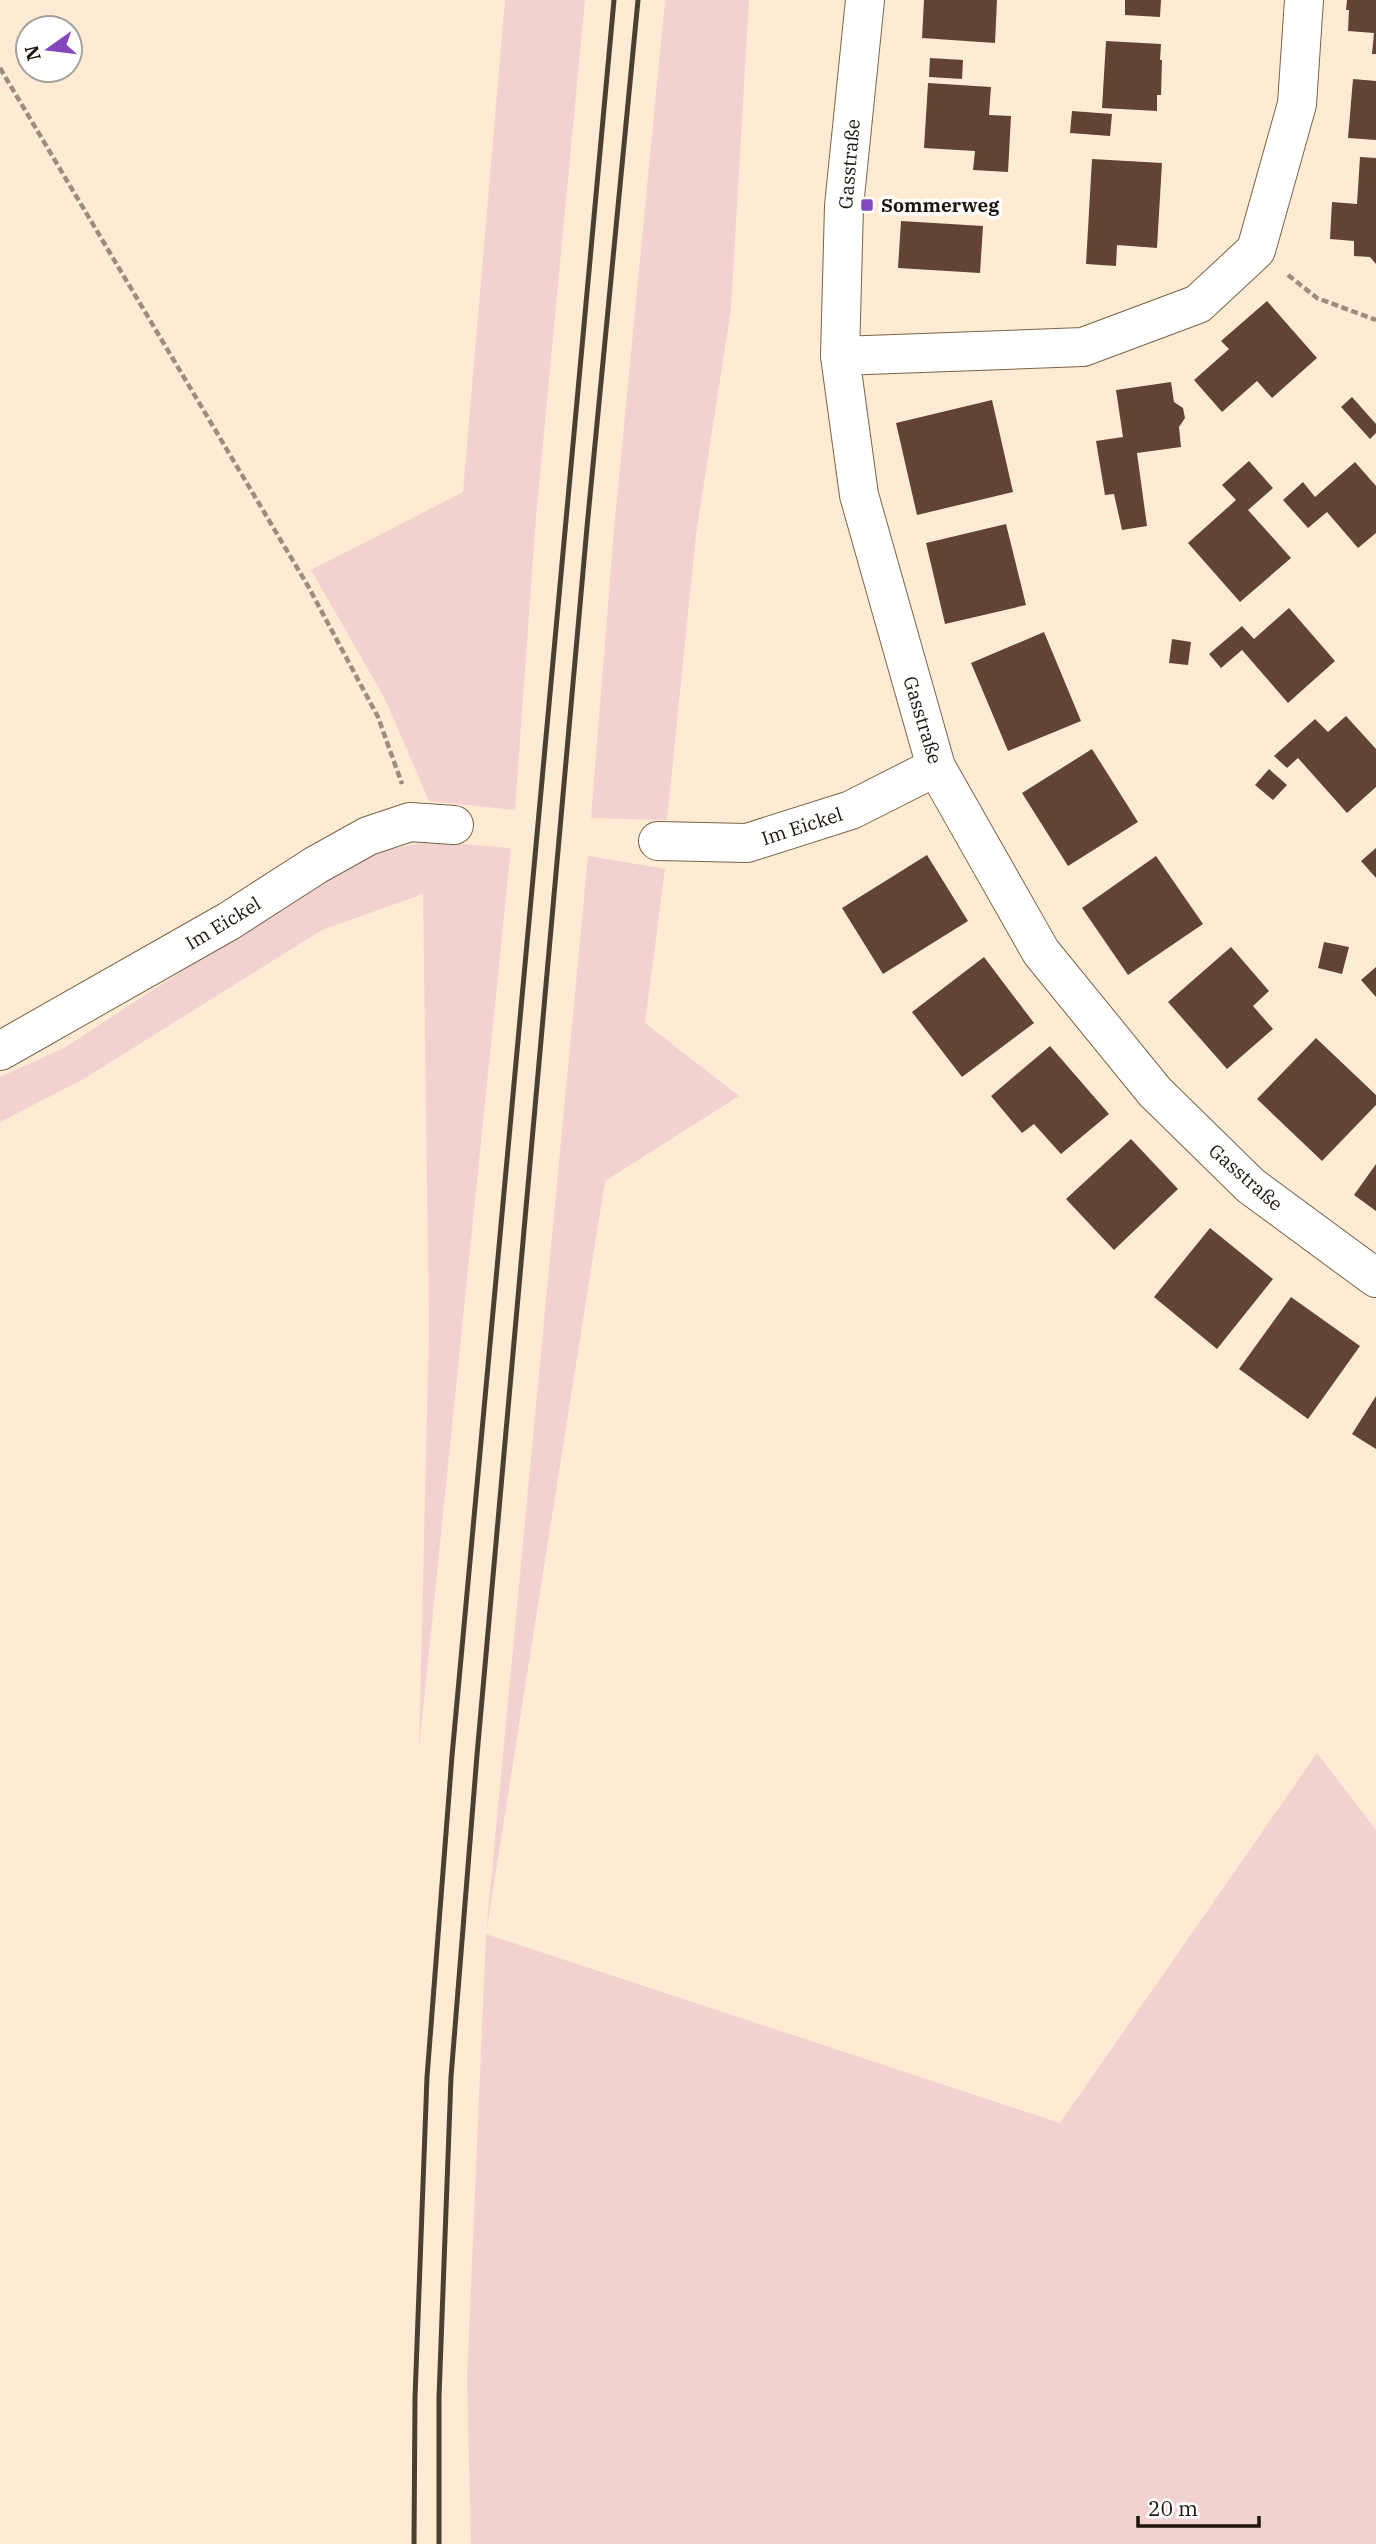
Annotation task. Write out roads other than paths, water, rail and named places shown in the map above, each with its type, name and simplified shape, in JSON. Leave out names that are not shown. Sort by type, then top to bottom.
[{"type":"street","name":"Gasstraße","points":[[865,0],[844,206],[840,356],[859,495],[936,767],[1041,952],[1155,1092],[1251,1186],[1376,1278]]},
{"type":"street","points":[[840,356],[1083,346],[1198,304],[1256,250],[1297,104],[1304,0]]},
{"type":"street","name":"Im Eickel","points":[[658,841],[747,844],[851,810],[936,767]]},
{"type":"street","name":"Im Eickel","points":[[0,1051],[229,921],[316,865],[369,836],[410,822],[454,825]]},
{"type":"railway","points":[[414,2544],[415,2398],[427,2077],[452,1756],[614,0]]},
{"type":"railway","points":[[439,2544],[439,2397],[451,2077],[477,1755],[587,527],[638,0]]},
{"type":"place","name":"Sommerweg","points":[[867,205]]}]
